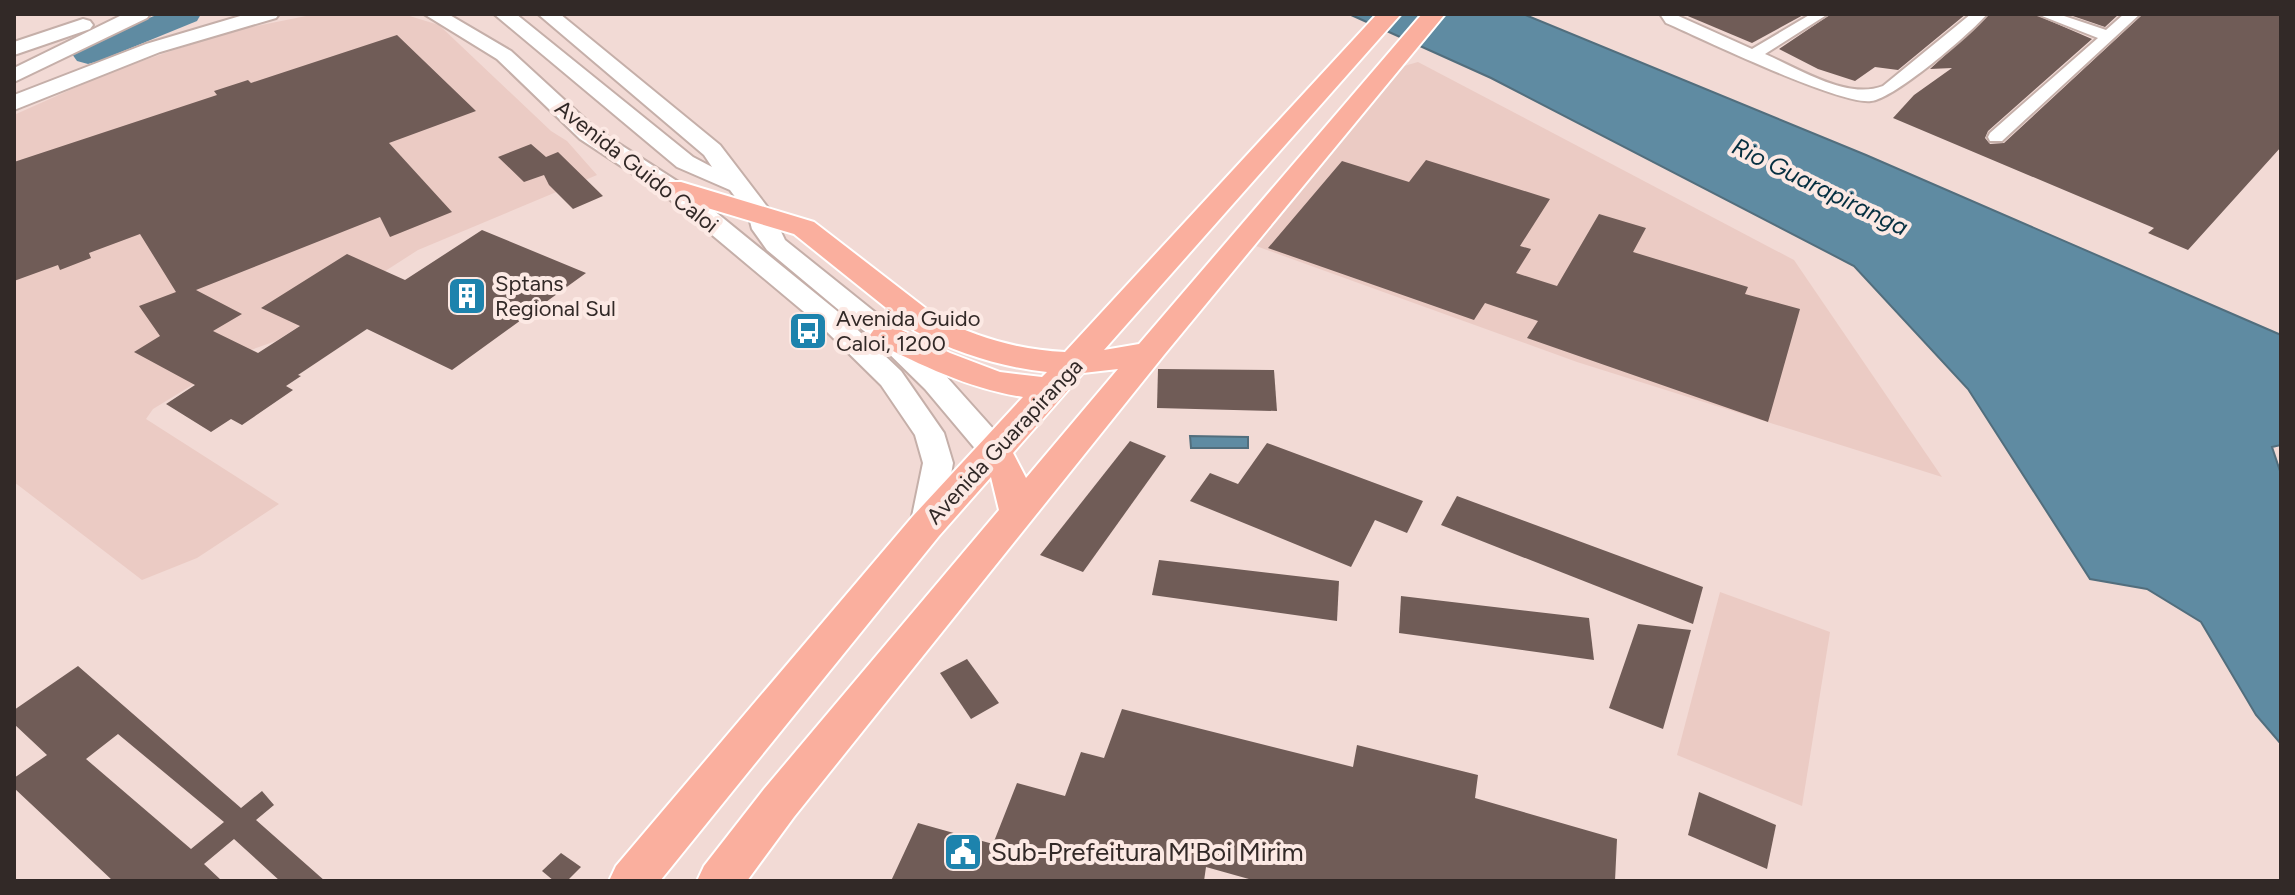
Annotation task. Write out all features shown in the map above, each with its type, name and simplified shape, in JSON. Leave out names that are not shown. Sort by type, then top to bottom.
[{"type":"main road","points":[[14,36],[77,14]]},
{"type":"main road","points":[[14,49],[119,14]]},
{"type":"main road","points":[[14,76],[140,14]]},
{"type":"main road","points":[[14,103],[153,48],[269,14]]},
{"type":"main road","name":"Avenida Guido Caloi","points":[[434,14],[504,55],[588,134],[671,188],[832,321],[891,378],[929,433],[938,463],[926,526]]},
{"type":"main road","points":[[504,14],[685,162],[706,174],[739,185]]},
{"type":"main road","name":"Avenida Guido Caloi","points":[[548,14],[712,150],[760,213],[776,245],[886,335],[935,382],[994,450]]},
{"type":"main road","name":"Avenida Guarapiranga","points":[[632,881],[926,526],[1390,14]]},
{"type":"main road","points":[[720,881],[779,803],[1149,353],[1293,180],[1392,68],[1434,14]]},
{"type":"main road","points":[[671,188],[804,228],[926,324],[947,336],[990,351],[1076,363],[1149,353]]},
{"type":"main road","points":[[886,335],[973,375],[996,382],[1051,390]]},
{"type":"main road","points":[[994,450],[1008,476],[1018,513]]},
{"type":"street","points":[[1667,14],[1671,20],[1857,96],[1881,94],[1980,14]]},
{"type":"street","points":[[1753,55],[1821,14]]},
{"type":"street","points":[[2044,14],[2108,36]]},
{"type":"street","points":[[1996,137],[2133,14]]},
{"type":"shaded area","points":[[316,14],[403,14],[439,25],[551,131],[567,141],[597,175],[418,250],[276,341],[248,351],[153,409],[146,419],[279,504],[197,558],[142,580],[14,482],[14,115],[110,72],[171,51],[232,31]]},
{"type":"shaded area","points":[[1418,62],[1794,260],[1942,477],[1577,362],[1256,246],[1404,66]]},
{"type":"shaded area","points":[[1720,592],[1830,632],[1802,806],[1677,755]]},
{"type":"water","name":"Rio Guarapiranga","points":[[1349,14],[1523,14],[1866,155],[2281,335],[2281,445],[2272,447],[2281,474],[2281,744],[2256,715],[2201,622],[2147,589],[2090,579],[1968,389],[1854,266],[1491,78]]},
{"type":"water","points":[[1190,436],[1248,437],[1248,448],[1191,448]]},
{"type":"building","points":[[1683,14],[1805,14],[1752,43]]},
{"type":"building","points":[[1831,14],[1966,14],[1898,70],[1875,67],[1855,81],[1818,69],[1779,49]]},
{"type":"building","points":[[1990,14],[2034,14],[2092,39],[1988,131],[1985,138],[1990,144],[2004,143],[2143,14],[2281,14],[2281,147],[2188,250],[2148,233],[2154,228],[1893,118],[1914,95],[1952,68],[1930,69]]},
{"type":"building","points":[[2067,14],[2119,14],[2105,27]]},
{"type":"building","points":[[397,35],[476,111],[389,143],[452,212],[390,237],[380,217],[196,290],[242,314],[213,331],[258,353],[300,326],[261,308],[347,254],[405,280],[482,230],[586,273],[452,370],[367,329],[298,375],[301,376],[286,386],[293,390],[242,425],[231,419],[211,432],[166,404],[195,385],[134,352],[160,336],[139,306],[176,292],[140,234],[89,253],[91,258],[60,270],[58,265],[14,281],[14,162],[217,95],[214,91],[248,80],[251,83]]},
{"type":"building","points":[[531,144],[546,157],[558,152],[603,196],[573,209],[549,185],[544,175],[524,182],[498,157]]},
{"type":"building","points":[[1426,160],[1550,199],[1520,246],[1531,249],[1516,273],[1557,286],[1599,214],[1646,228],[1633,252],[1748,287],[1745,294],[1800,309],[1768,422],[1527,338],[1538,321],[1485,303],[1474,320],[1268,248],[1342,161],[1409,182]]},
{"type":"building","points":[[1158,369],[1274,370],[1277,411],[1157,408]]},
{"type":"building","points":[[1130,441],[1166,456],[1083,572],[1040,555]]},
{"type":"building","points":[[1267,443],[1423,501],[1407,533],[1375,520],[1351,567],[1190,501],[1210,473],[1238,484]]},
{"type":"building","points":[[1457,496],[1703,587],[1693,624],[1441,525]]},
{"type":"building","points":[[1159,560],[1339,581],[1337,621],[1152,595]]},
{"type":"building","points":[[1401,596],[1589,618],[1594,660],[1399,633]]},
{"type":"building","points":[[1638,624],[1691,630],[1663,729],[1609,708]]},
{"type":"building","points":[[967,659],[999,703],[971,719],[940,673]]},
{"type":"building","points":[[78,666],[241,808],[262,791],[274,805],[256,820],[325,881],[280,881],[234,839],[204,864],[222,881],[113,881],[14,788],[14,778],[47,755],[14,724],[14,710]],"holes":[[[118,734],[224,822],[191,849],[86,759]]]},
{"type":"building","points":[[1122,709],[1353,767],[1357,745],[1478,775],[1475,798],[1617,839],[1615,881],[1256,881],[1206,867],[1204,881],[891,881],[918,823],[993,844],[1017,783],[1065,796],[1081,752],[1104,758]]},
{"type":"building","points":[[1699,792],[1776,825],[1767,869],[1688,835]]},
{"type":"building","points":[[561,853],[581,867],[567,881],[554,881],[542,871]]},
{"type":"waterway","points":[[88,54],[186,14]]},
{"type":"place","name":"Sptans Regional Sul","points":[[467,296]]},
{"type":"place","name":"Avenida Guido Caloi, 1200","points":[[808,331]]},
{"type":"place","name":"Sub-Prefeitura M'Boi Mirim","points":[[963,852]]}]
